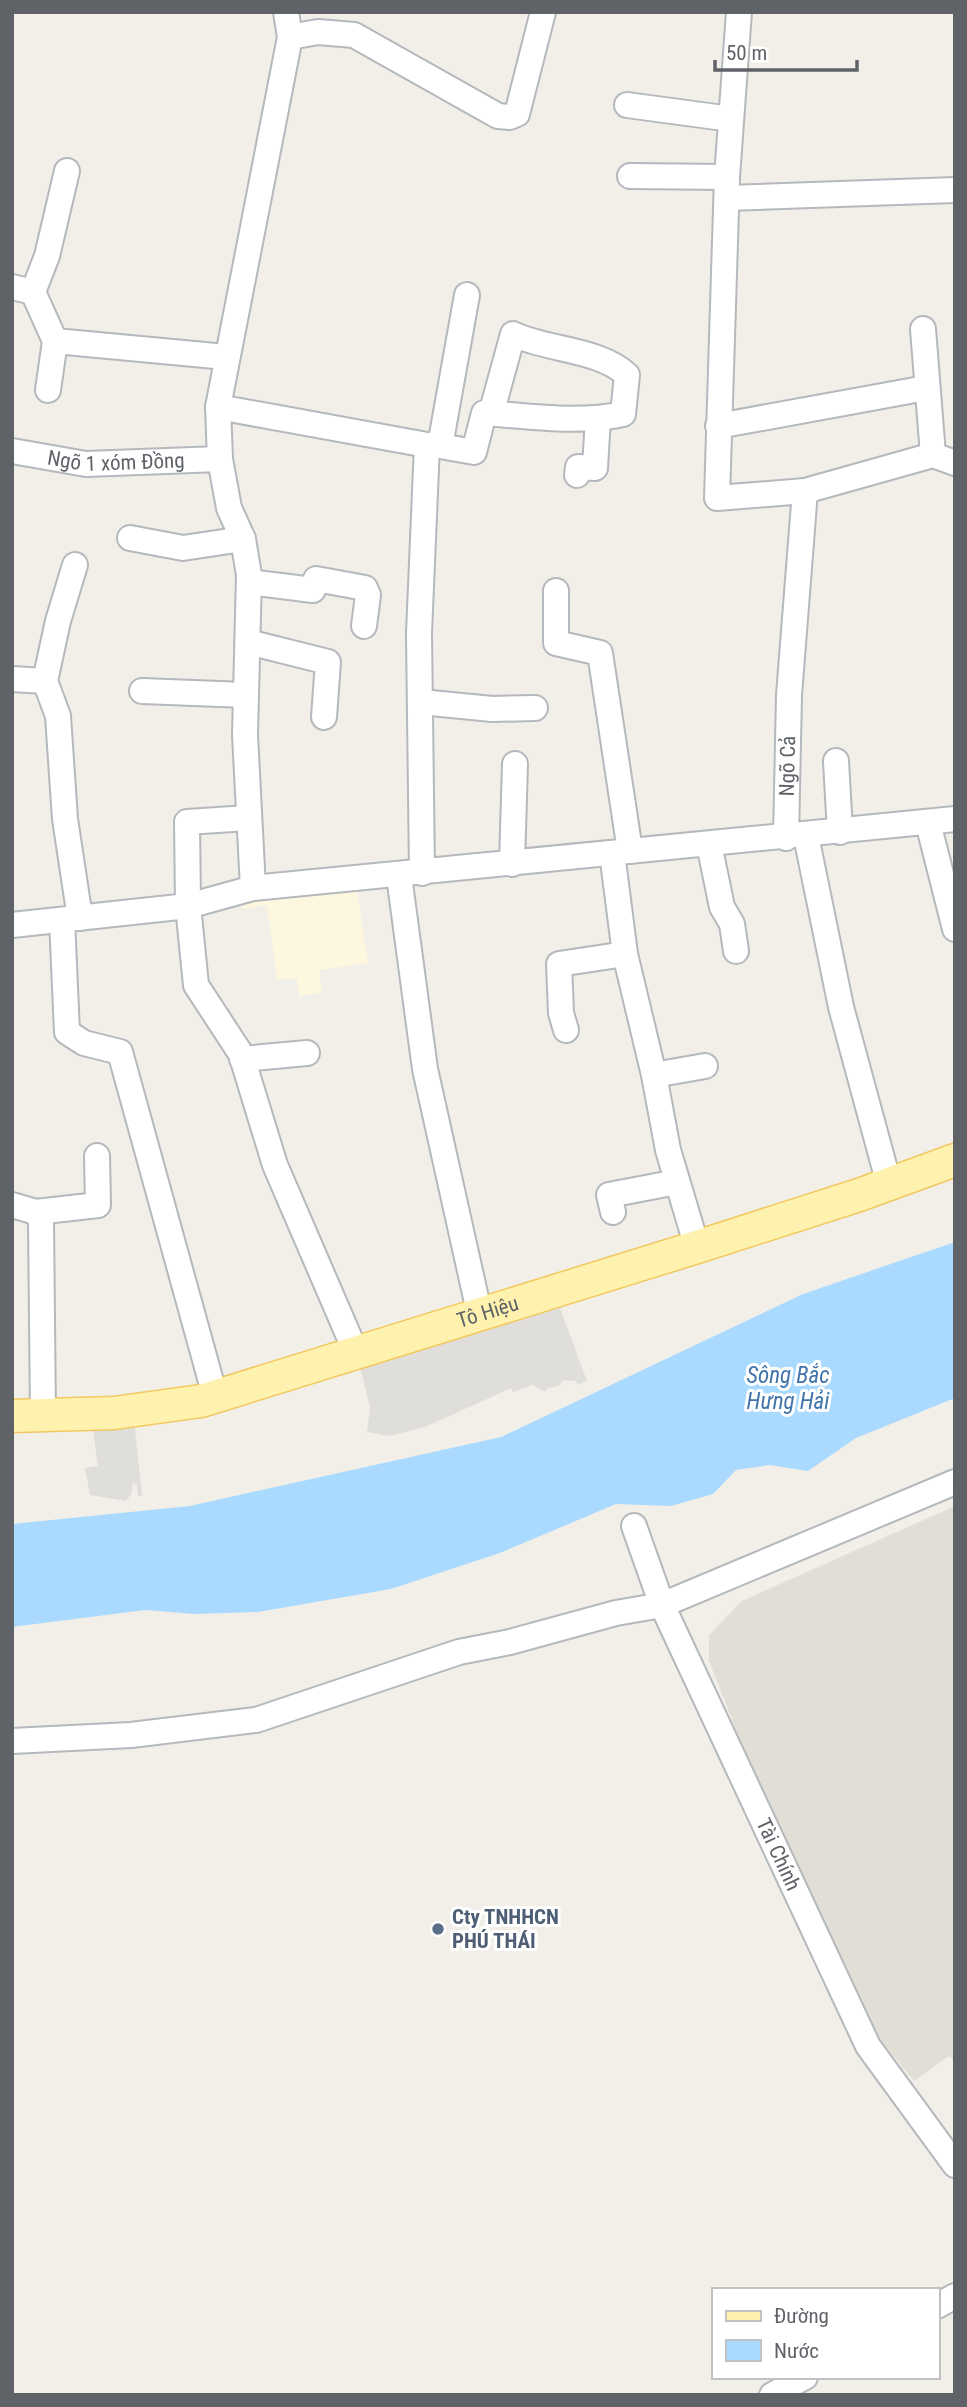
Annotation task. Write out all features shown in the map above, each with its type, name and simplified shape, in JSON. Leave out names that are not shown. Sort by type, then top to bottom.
[{"type":"main road","name":"Tô Hiệu","points":[[27,1416],[114,1413],[215,1396],[357,1355],[697,1247],[955,1160]]},
{"type":"street","points":[[253,888],[248,818],[250,582],[243,539],[229,508],[220,459],[218,407],[226,357],[243,290],[290,37],[286,12]]},
{"type":"street","points":[[290,37],[318,32],[354,35],[498,116],[510,117],[517,114],[543,12]]},
{"type":"street","points":[[739,12],[727,188],[717,498],[804,491],[944,459],[926,388],[923,329]]},
{"type":"street","points":[[627,105],[731,119]]},
{"type":"street","points":[[48,390],[55,341],[23,289],[47,256],[67,171]]},
{"type":"street","points":[[630,176],[727,188],[831,192],[955,190]]},
{"type":"street","points":[[467,295],[434,445],[419,633],[421,702],[410,874],[425,1069],[480,1316]]},
{"type":"street","points":[[218,407],[474,452],[484,413],[491,414],[598,418],[623,414],[626,375],[619,368],[513,334],[491,414]]},
{"type":"street","points":[[55,341],[226,357]]},
{"type":"street","points":[[718,426],[926,388]]},
{"type":"street","points":[[577,475],[578,467],[595,468],[598,418]]},
{"type":"street","name":"Ngõ 1 xóm Đồng","points":[[12,451],[86,464],[220,459]]},
{"type":"street","name":"Ngõ Cả","points":[[804,491],[789,695],[796,837],[889,1184]]},
{"type":"street","points":[[130,538],[183,548],[243,539]]},
{"type":"street","points":[[75,565],[58,621],[45,681],[58,716],[65,819],[71,919],[67,1032],[84,1043],[120,1052],[215,1396]]},
{"type":"street","points":[[250,582],[313,590],[316,579],[365,588],[368,595],[363,626]]},
{"type":"street","points":[[556,590],[556,643],[600,653],[621,852],[625,954],[677,1181],[697,1247]]},
{"type":"street","points":[[248,642],[328,662],[324,717]]},
{"type":"street","points":[[12,679],[45,681]]},
{"type":"street","points":[[142,691],[247,695]]},
{"type":"street","points":[[421,702],[492,709],[535,708]]},
{"type":"street","points":[[836,761],[841,832]]},
{"type":"street","points":[[512,864],[515,764]]},
{"type":"street","points":[[248,818],[187,822],[188,906],[195,985],[242,1059],[275,1165],[357,1355]]},
{"type":"street","points":[[12,925],[188,906],[253,888],[796,837],[955,819]]},
{"type":"street","points":[[928,823],[955,929]]},
{"type":"street","points":[[709,844],[722,907],[732,924],[736,951]]},
{"type":"street","points":[[566,1030],[561,1013],[559,964],[625,954]]},
{"type":"street","points":[[242,1059],[307,1053]]},
{"type":"street","points":[[654,1075],[705,1066]]},
{"type":"street","points":[[24,1208],[98,1205],[97,1156]]},
{"type":"street","points":[[613,1212],[609,1195],[677,1181]]},
{"type":"street","points":[[24,1208],[41,1221],[27,1416]]},
{"type":"street","points":[[12,1741],[131,1735],[256,1720],[459,1652],[510,1642],[616,1613],[662,1605],[955,1482]]},
{"type":"street","name":"Tài Chính","points":[[634,1526],[662,1605],[868,2046],[955,2165]]},
{"type":"street","points":[[939,2305],[955,2296]]},
{"type":"street","points":[[772,2395],[801,2379]]},
{"type":"shaded area","points":[[356,884],[368,963],[319,970],[322,993],[299,996],[297,979],[277,979],[267,905],[243,909],[241,900]]},
{"type":"shaded area","points":[[554,1292],[587,1381],[578,1385],[575,1381],[563,1380],[559,1386],[547,1388],[546,1392],[533,1385],[513,1392],[511,1388],[425,1427],[389,1436],[367,1432],[370,1407],[357,1355]]},
{"type":"shaded area","points":[[133,1409],[142,1496],[138,1496],[137,1484],[132,1483],[132,1493],[126,1501],[90,1495],[85,1468],[98,1466],[91,1415]]},
{"type":"shaded area","points":[[955,1506],[955,2062],[949,2056],[914,2081],[870,2027],[796,1882],[709,1661],[709,1635],[742,1601]]},
{"type":"water","name":"Sông Bắc Hưng Hải","points":[[955,1242],[955,1398],[856,1438],[808,1471],[770,1465],[736,1470],[713,1494],[671,1506],[616,1504],[500,1553],[391,1589],[258,1612],[194,1614],[145,1610],[12,1627],[12,1524],[190,1506],[501,1437],[803,1294]]},
{"type":"place","name":"Cty TNHHCN PHÚ THÁI","points":[[438,1929]]}]
